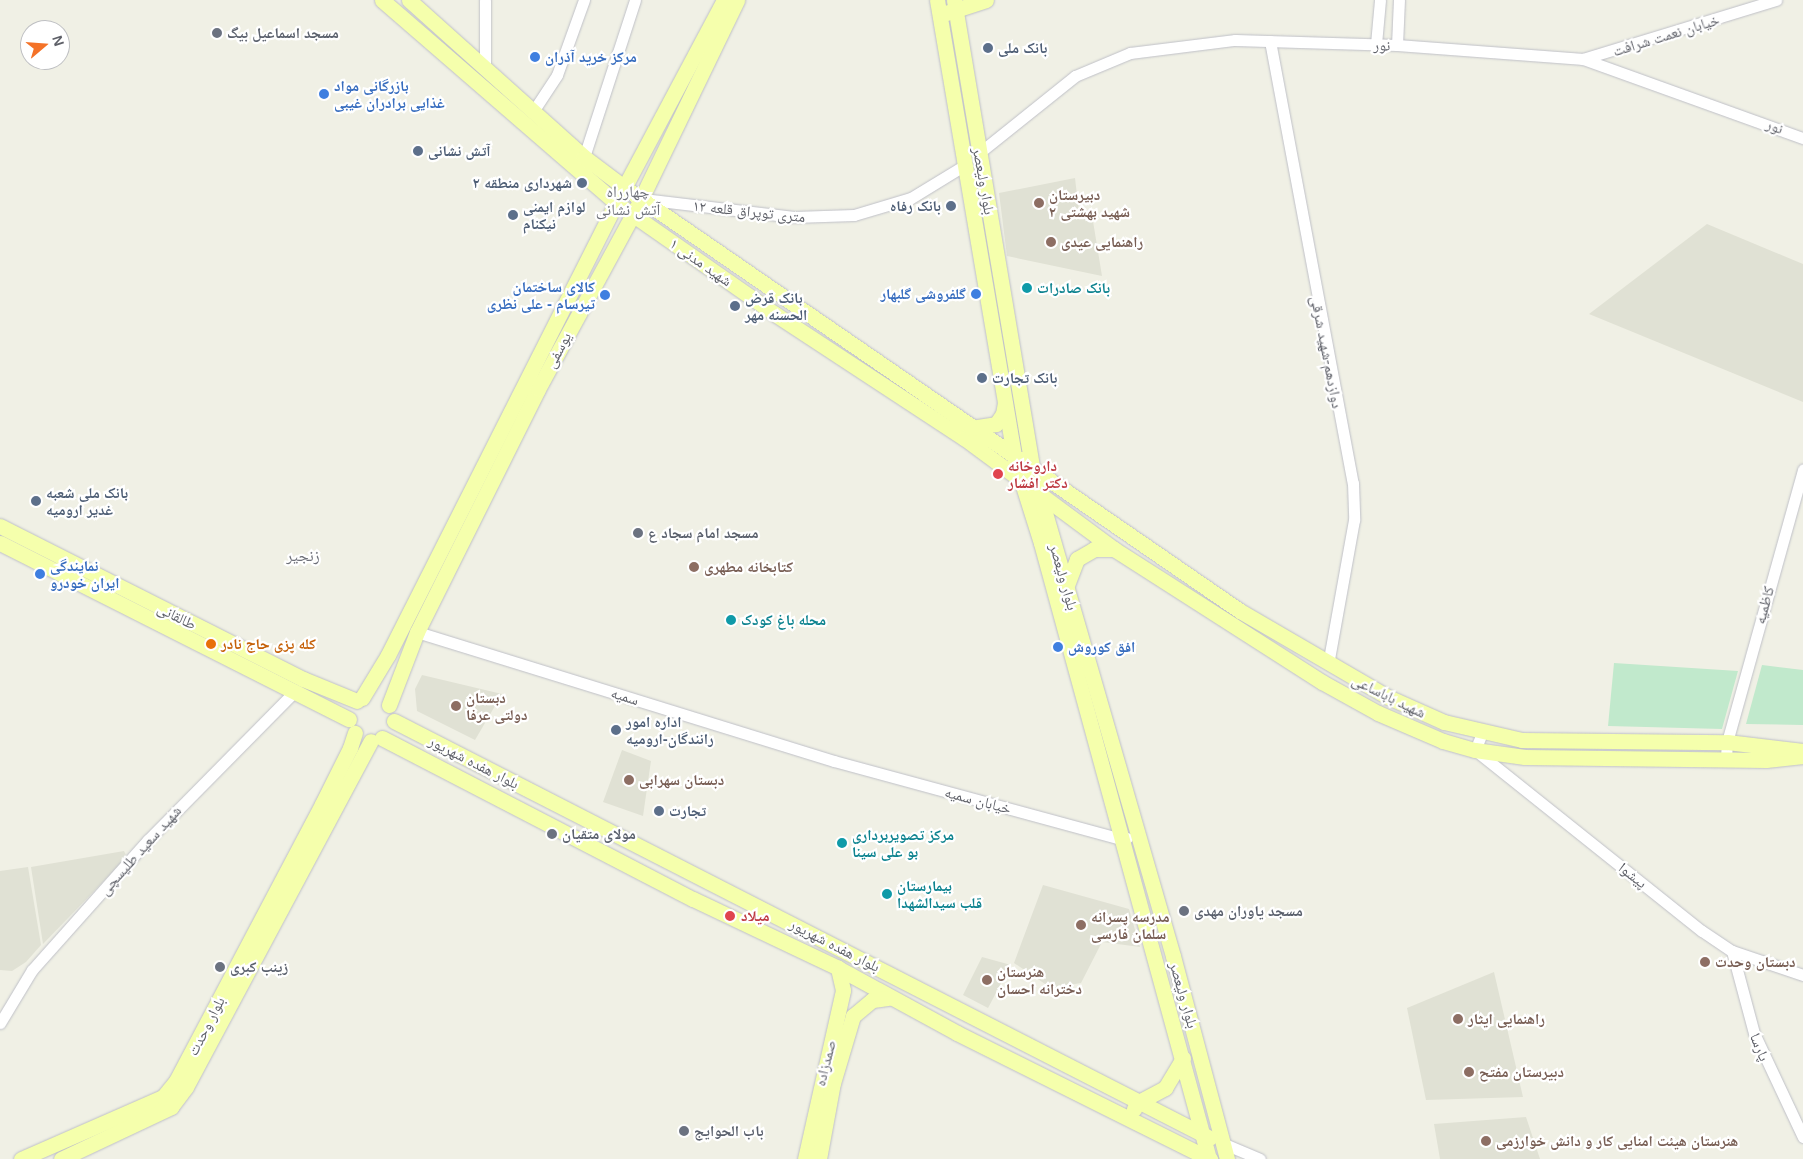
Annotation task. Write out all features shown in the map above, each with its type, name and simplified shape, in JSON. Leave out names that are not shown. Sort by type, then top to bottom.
[{"type":"main road","name":"شهید مدنی ۱","points":[[382,0],[522,124],[616,203],[799,329],[964,438],[1041,498]]},
{"type":"main road","name":"شهید مدنی ۱","points":[[409,0],[485,69],[534,110],[584,157],[625,188],[810,314],[1032,471]]},
{"type":"main road","name":"یوسفی","points":[[360,700],[388,655],[577,301],[641,199],[721,19],[724,0]]},
{"type":"main road","name":"یوسفی","points":[[389,705],[404,661],[417,632],[577,301],[616,203],[721,19],[737,0]]},
{"type":"main road","points":[[939,7],[986,0]]},
{"type":"main road","name":"بلوار ولیعصر","points":[[955,6],[1032,471],[1138,836],[1227,1159]]},
{"type":"main road","name":"بلوار ولیعصر","points":[[939,7],[1006,399],[1014,457],[1040,543],[1209,1159]]},
{"type":"main road","points":[[497,102],[509,89]]},
{"type":"main road","points":[[522,124],[534,110]]},
{"type":"main road","points":[[965,165],[979,153]]},
{"type":"main road","points":[[799,329],[810,314]]},
{"type":"main road","points":[[971,428],[996,424],[1003,414],[1006,399]]},
{"type":"main road","name":"شهید باباساعی","points":[[1032,471],[1240,611],[1328,664],[1444,722],[1482,733],[1522,740],[1727,742],[1803,751]]},
{"type":"main road","name":"شهید باباساعی","points":[[1041,498],[1114,549],[1322,682],[1386,716],[1443,741],[1476,750],[1525,757],[1726,757],[1766,760],[1803,756]]},
{"type":"main road","name":"طالقانی","points":[[0,526],[303,679],[360,700]]},
{"type":"main road","name":"طالقانی","points":[[0,543],[349,719]]},
{"type":"main road","points":[[1066,585],[1077,559],[1094,549],[1114,549]]},
{"type":"main road","points":[[388,655],[404,661]]},
{"type":"main road","points":[[379,698],[389,705],[394,721],[376,740],[354,733],[349,719],[360,700],[379,698]]},
{"type":"main road","name":"بلوار هفده شهریور","points":[[394,721],[802,928],[1137,1103],[1222,1144]]},
{"type":"main road","name":"بلوار وحدت","points":[[61,1159],[171,1107],[209,1048],[350,748],[354,733]]},
{"type":"main road","name":"بلوار هفده شهریور","points":[[376,740],[546,823],[693,899],[838,968],[889,998],[1209,1159]]},
{"type":"main road","name":"بلوار وحدت","points":[[21,1159],[163,1097],[190,1058],[284,890],[376,740]]},
{"type":"main road","points":[[546,823],[555,804]]},
{"type":"main road","name":"صمدزاده","points":[[812,1158],[843,990],[838,968]]},
{"type":"main road","name":"صمدزاده","points":[[812,1158],[853,1016],[872,1000],[889,998]]},
{"type":"main road","points":[[1129,1119],[1137,1103],[1165,1088],[1180,1068],[1182,1058]]},
{"type":"main road","points":[[1158,1134],[1188,1159]]},
{"type":"street","points":[[485,69],[486,0]]},
{"type":"street","points":[[534,110],[557,75],[584,0]]},
{"type":"street","points":[[584,157],[635,0]]},
{"type":"street","points":[[1376,44],[1380,0]]},
{"type":"street","points":[[1397,46],[1398,0]]},
{"type":"street","name":"خیابان نعمت شرافت","points":[[1583,59],[1776,0]]},
{"type":"street","name":"نور","points":[[979,153],[1075,76],[1130,52],[1235,40],[1376,44],[1583,59],[1803,138]]},
{"type":"street","name":"دوازدهم-شهید شرقی","points":[[1270,41],[1353,483],[1354,520],[1328,664]]},
{"type":"street","name":"۱۲ متری توپراق قلعه","points":[[641,199],[794,217],[854,215],[911,198],[965,165]]},
{"type":"street","name":"کاظمیه","points":[[1726,757],[1727,742],[1803,469]]},
{"type":"street","name":"سمیه","points":[[417,632],[834,762]]},
{"type":"street","name":"شهید سعید طلیسچی","points":[[0,1023],[32,970],[184,801],[295,691]]},
{"type":"street","points":[[1476,750],[1482,733]]},
{"type":"street","name":"پیشوا","points":[[1476,750],[1732,951],[1803,975]]},
{"type":"street","name":"خیابان سمیه","points":[[834,762],[1122,839]]},
{"type":"street","points":[[1122,839],[1138,836]]},
{"type":"street","name":"پارسا","points":[[1732,951],[1754,1033],[1803,1136]]},
{"type":"street","points":[[1222,1144],[1260,1159]]},
{"type":"shaded area","name":"راهنمایی عیدی","points":[[1075,178],[1079,212],[1091,209],[1102,276],[1007,256],[999,193]]},
{"type":"shaded area","points":[[1707,224],[1803,264],[1803,402],[1589,314]]},
{"type":"shaded area","name":"دبستان دولتی عرفا","points":[[422,675],[502,694],[475,740],[417,711],[415,689]]},
{"type":"shaded area","name":"دبستان سهرابی","points":[[622,750],[651,761],[643,816],[603,802]]},
{"type":"shaded area","points":[[124,851],[127,857],[43,944],[31,867]]},
{"type":"shaded area","points":[[28,867],[41,945],[26,962],[12,971],[0,970],[0,871]]},
{"type":"shaded area","name":"مدرسه پسرانه سلمان فارسی","points":[[1043,885],[1129,909],[1140,947],[1102,942],[1081,983],[1051,988],[1014,963]]},
{"type":"shaded area","name":"هنرستان دخترانه احسان","points":[[982,957],[1011,965],[988,1008],[963,995]]},
{"type":"shaded area","points":[[1494,972],[1523,1097],[1426,1100],[1407,1008]]},
{"type":"shaded area","name":"هنرستان هیئت امنایی کار و دانش خوارزمی","points":[[1526,1117],[1540,1159],[1440,1159],[1434,1124]]},
{"type":"green space","points":[[1614,663],[1738,671],[1722,729],[1608,726]]},
{"type":"green space","points":[[1762,665],[1803,670],[1803,725],[1746,724]]},
{"type":"place","name":"مسجد اسماعیل بیگ","points":[[217,33]]},
{"type":"place","name":"بانک ملی","points":[[988,48]]},
{"type":"place","name":"مرکز خرید آذران","points":[[535,57]]},
{"type":"place","name":"بازرگانی مواد غذایی برادران غیبی","points":[[324,94]]},
{"type":"place","name":"آتش نشانی","points":[[418,151]]},
{"type":"place","name":"شهرداری منطقه ۲","points":[[582,183]]},
{"type":"place","name":"دبیرستان شهید بهشتی ۲","points":[[1039,203]]},
{"type":"place","name":"بانک رفاه","points":[[951,206]]},
{"type":"place","name":"لوازم ایمنی نیکنام","points":[[513,215]]},
{"type":"place","name":"راهنمایی عیدی","points":[[1051,242]]},
{"type":"place","name":"بانک صادرات","points":[[1027,288]]},
{"type":"place","name":"گلفروشی گلبهار","points":[[976,294]]},
{"type":"place","name":"کالای ساختمان تیرسام - علی نظری","points":[[605,295]]},
{"type":"place","name":"بانک قرض الحسنه مهر","points":[[735,306]]},
{"type":"place","name":"بانک تجارت","points":[[982,378]]},
{"type":"place","name":"داروخانه دکتر افشار","points":[[998,474]]},
{"type":"place","name":"بانک ملی شعبه غدیر ارومیه","points":[[36,501]]},
{"type":"place","name":"مسجد امام سجاد ع","points":[[638,533]]},
{"type":"place","name":"کتابخانه مطهری","points":[[694,567]]},
{"type":"place","name":"نمایندگی ایران خودرو","points":[[40,574]]},
{"type":"place","name":"محله باغ کودک","points":[[731,620]]},
{"type":"place","name":"کله پزى حاج نادر","points":[[211,644]]},
{"type":"place","name":"افق کوروش","points":[[1058,647]]},
{"type":"place","name":"دبستان دولتی عرفا","points":[[456,706]]},
{"type":"place","name":"اداره امور رانندگان-ارومیه","points":[[616,730]]},
{"type":"place","name":"دبستان سهرابی","points":[[629,780]]},
{"type":"place","name":"تجارت","points":[[659,811]]},
{"type":"place","name":"مولای متقیان","points":[[552,834]]},
{"type":"place","name":"مرکز تصویربرداری بو علی سینا","points":[[842,843]]},
{"type":"place","name":"بیمارستان قلب سیدالشهدا","points":[[887,894]]},
{"type":"place","name":"مسجد یاوران مهدی","points":[[1184,911]]},
{"type":"place","name":"میلاد","points":[[730,916]]},
{"type":"place","name":"مدرسه پسرانه سلمان فارسی","points":[[1081,925]]},
{"type":"place","name":"دبستان وحدت","points":[[1705,962]]},
{"type":"place","name":"زینب کبری","points":[[220,967]]},
{"type":"place","name":"هنرستان دخترانه احسان","points":[[987,980]]},
{"type":"place","name":"راهنمایی ایثار","points":[[1458,1019]]},
{"type":"place","name":"دبیرستان مفتح","points":[[1469,1072]]},
{"type":"place","name":"باب الحوایج","points":[[684,1131]]},
{"type":"place","name":"هنرستان هیئت امنایی کار و دانش خوارزمی","points":[[1486,1141]]},
{"type":"district","name":"چهارراه آتش نشانی","points":[[628,201]]},
{"type":"district","name":"زنجیر","points":[[303,556]]}]
